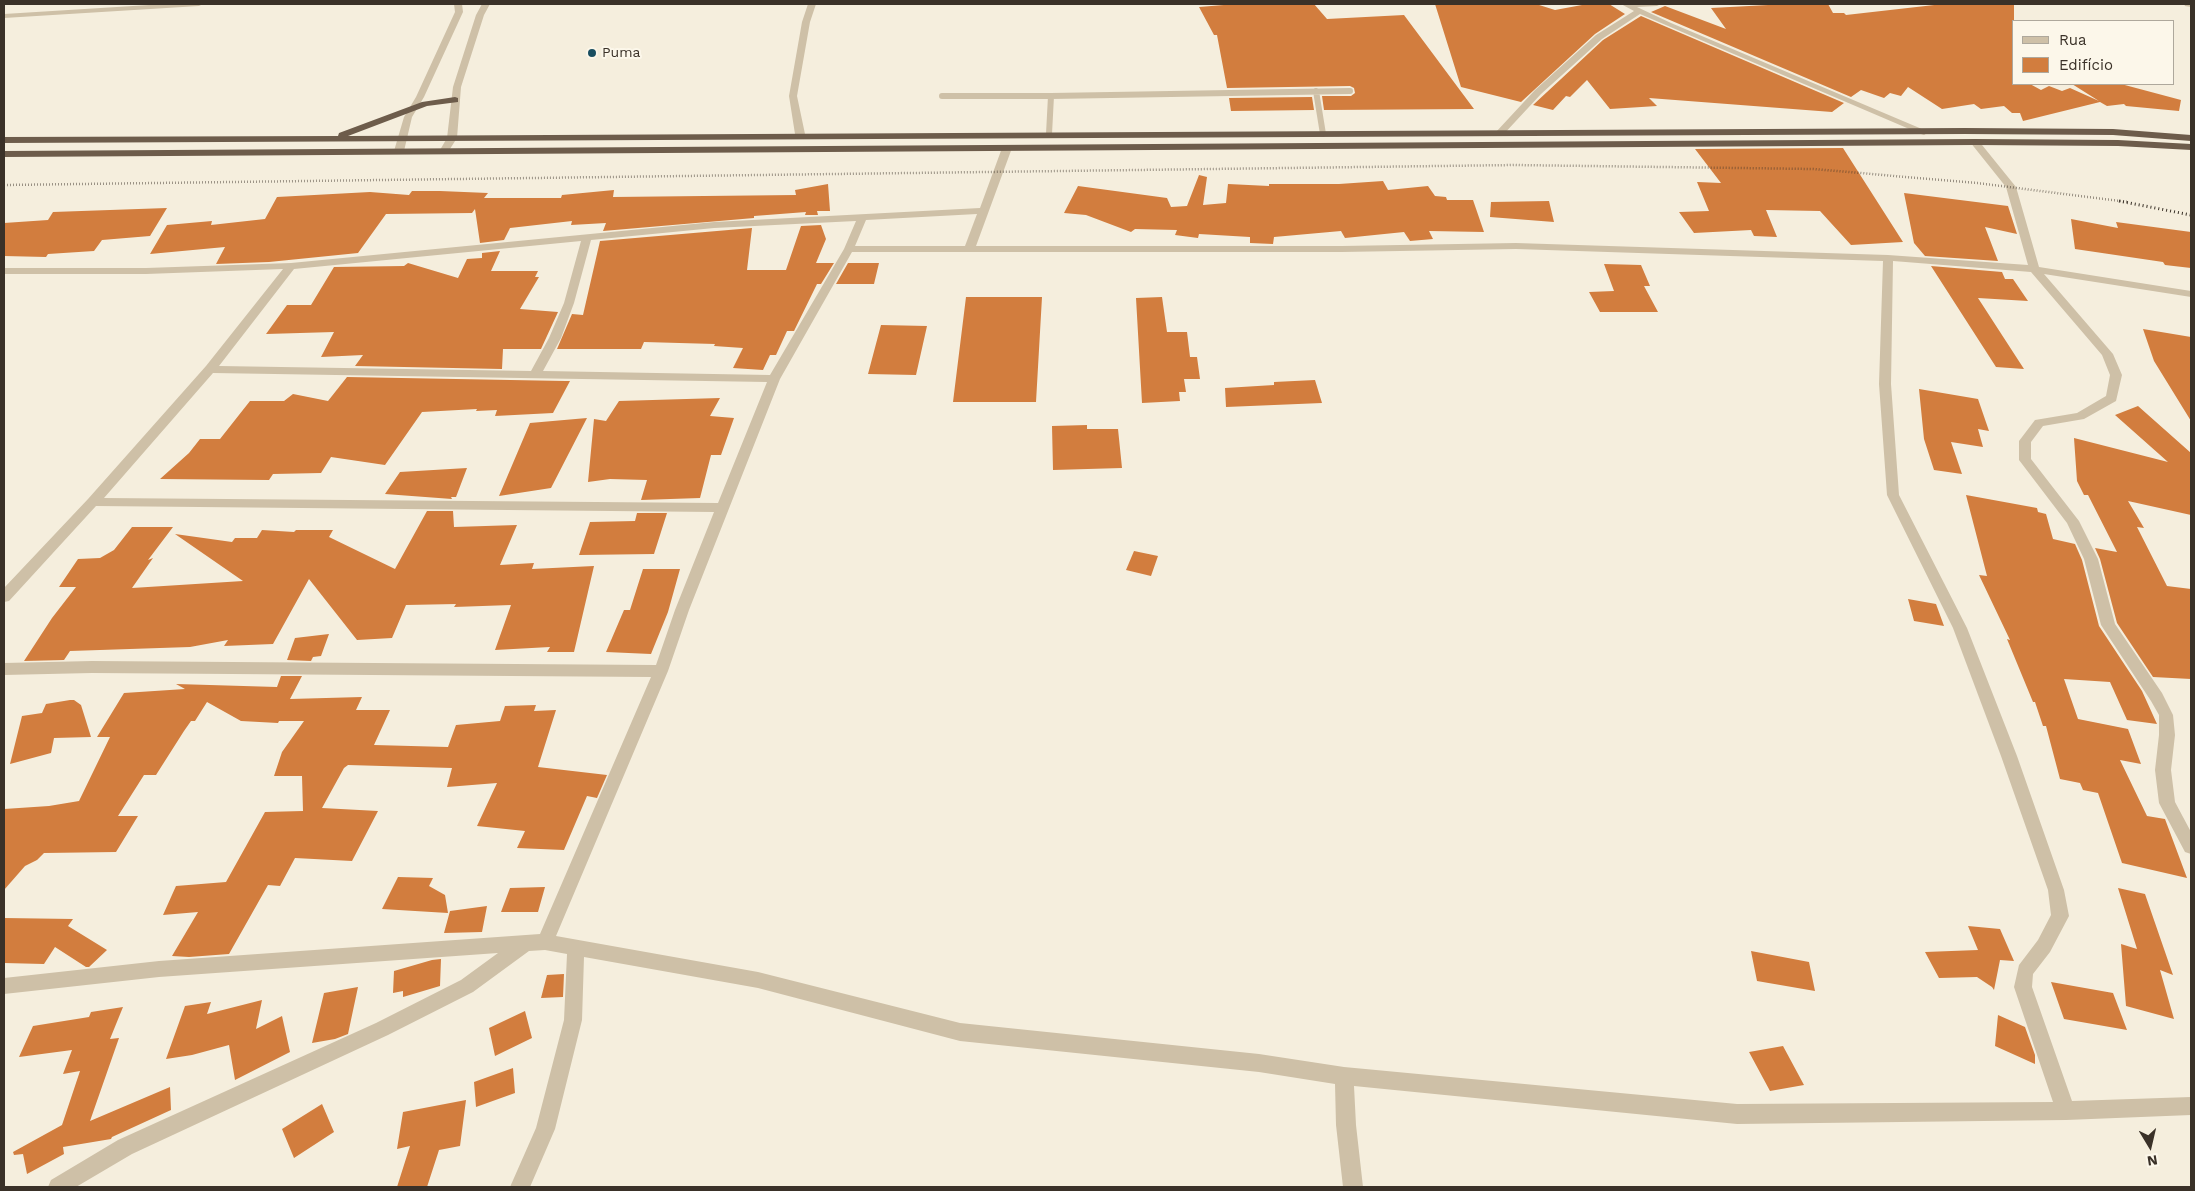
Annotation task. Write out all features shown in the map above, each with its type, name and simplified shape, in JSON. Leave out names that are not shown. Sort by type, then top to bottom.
[{"type":"highway","points":[[328,139],[386,120],[414,108],[434,102],[455,100]]},
{"type":"highway","points":[[4,140],[401,139],[800,134],[1924,132],[2113,132],[2191,138]]},
{"type":"highway","points":[[4,154],[1975,142],[2118,143],[2191,147]]},
{"type":"street","points":[[4,9],[94,4]]},
{"type":"street","points":[[4,16],[199,4]]},
{"type":"street","points":[[399,151],[408,117],[459,12],[458,4]]},
{"type":"street","points":[[445,150],[452,138],[455,100],[462,71],[480,15],[486,4]]},
{"type":"street","points":[[800,134],[792,96],[806,22],[812,4]]},
{"type":"street","points":[[1627,4],[1657,4]]},
{"type":"street","points":[[1627,4],[1710,43],[1924,132]]},
{"type":"street","points":[[1499,134],[1538,92],[1599,37],[1640,11]]},
{"type":"street","points":[[1975,142],[2011,187],[2034,268],[2107,354],[2116,375],[2112,398],[2080,416],[2039,423],[2025,441],[2025,460],[2073,521],[2090,559],[2108,625],[2157,697],[2166,715],[2168,735],[2163,770],[2167,803],[2191,847]]},
{"type":"street","points":[[969,250],[1007,148]]},
{"type":"street","points":[[4,271],[146,271],[291,266],[714,225],[982,211]]},
{"type":"street","points":[[58,1187],[125,1147],[373,1033],[467,986],[535,943],[661,671],[682,610],[774,379],[849,248],[862,217]]},
{"type":"street","points":[[535,375],[555,338],[569,303],[587,236]]},
{"type":"street","points":[[849,248],[969,250],[1342,249],[1516,246],[1888,258],[2034,268],[2191,294]]},
{"type":"street","points":[[1888,258],[1885,384],[1893,495],[1960,628],[2009,756],[2056,890],[2060,916],[2044,946],[2026,971],[2023,987],[2066,1111]]},
{"type":"street","points":[[4,597],[93,502],[210,369],[278,285],[291,266]]},
{"type":"street","points":[[210,369],[774,379]]},
{"type":"street","points":[[93,502],[724,508]]},
{"type":"street","points":[[4,669],[92,667],[661,671]]},
{"type":"street","points":[[4,986],[159,969],[535,943],[576,946],[758,980],[960,1032],[1259,1063],[1344,1076],[1737,1114],[2066,1111],[2191,1106]]},
{"type":"street","points":[[520,1187],[545,1129],[573,1020],[576,946]]},
{"type":"street","points":[[1344,1076],[1346,1125],[1353,1187]]},
{"type":"lane","points":[[1316,91],[1323,134]]},
{"type":"lane","points":[[942,96],[1350,91]]},
{"type":"lane","points":[[1049,134],[1051,96]]},
{"type":"building","points":[[1236,4],[1314,4],[1327,19],[1404,15],[1474,109],[1324,110],[1322,96],[1351,96],[1355,93],[1354,88],[1350,86],[1227,88],[1217,35],[1214,35],[1199,7]]},
{"type":"building","points":[[1435,4],[1536,4],[1555,10],[1582,5],[1609,4],[1625,14],[1595,34],[1521,102],[1461,87]]},
{"type":"building","points":[[1828,4],[1833,13],[1844,13],[1846,15],[1943,4],[2014,4],[2014,20],[2012,20],[2012,85],[2032,85],[2041,90],[2049,86],[2062,91],[2070,88],[2099,101],[2074,85],[2125,85],[2181,100],[2179,111],[2126,106],[2124,104],[2107,106],[2100,102],[2023,121],[2020,113],[2012,113],[2004,106],[1981,109],[1974,104],[1942,109],[1908,87],[1901,96],[1890,93],[1884,98],[1861,90],[1851,97],[1651,12],[1665,6],[1726,29],[1711,8]]},
{"type":"building","points":[[1641,16],[1844,103],[1832,112],[1649,98],[1657,106],[1610,109],[1587,80],[1570,97],[1566,96],[1553,110],[1533,105],[1603,40]]},
{"type":"building","points":[[1312,97],[1314,110],[1231,111],[1229,98]]},
{"type":"building","points":[[1843,148],[1903,242],[1851,245],[1820,211],[1766,210],[1777,237],[1754,236],[1751,230],[1694,233],[1679,212],[1709,211],[1697,182],[1721,183],[1695,149]]},
{"type":"building","points":[[1199,175],[1207,177],[1203,205],[1226,203],[1228,184],[1269,186],[1269,184],[1339,184],[1383,181],[1388,190],[1428,186],[1435,196],[1446,197],[1447,200],[1473,200],[1484,232],[1429,231],[1433,239],[1410,241],[1404,232],[1345,238],[1341,231],[1274,237],[1273,244],[1250,243],[1250,237],[1199,234],[1198,238],[1175,235],[1177,230],[1135,229],[1131,232],[1086,215],[1064,213],[1078,186],[1167,198],[1171,207],[1187,206]]},
{"type":"building","points":[[828,184],[830,211],[817,211],[818,215],[805,215],[806,212],[603,231],[606,223],[571,225],[572,221],[510,228],[504,240],[480,243],[475,209],[472,213],[386,214],[358,253],[269,262],[216,264],[225,247],[150,254],[167,225],[212,221],[211,225],[265,219],[277,197],[370,192],[409,195],[412,191],[440,191],[488,193],[484,198],[561,198],[562,195],[614,190],[613,197],[796,195],[795,190]]},
{"type":"building","points":[[1904,193],[2008,206],[2017,234],[1985,227],[1998,261],[1925,256],[1914,243]]},
{"type":"building","points":[[1549,201],[1554,222],[1490,217],[1491,202]]},
{"type":"building","points":[[167,208],[150,236],[102,240],[94,251],[48,254],[46,257],[4,256],[4,223],[48,220],[53,212]]},
{"type":"building","points":[[2071,219],[2118,228],[2116,222],[2191,232],[2191,268],[2075,249]]},
{"type":"building","points":[[821,225],[826,239],[816,263],[834,263],[821,284],[817,284],[794,331],[787,331],[776,355],[770,355],[763,370],[733,368],[743,348],[714,346],[715,344],[644,342],[641,349],[557,349],[572,314],[583,315],[600,241],[752,228],[747,270],[786,270],[801,226]]},
{"type":"building","points":[[500,251],[491,271],[538,271],[535,277],[539,277],[520,309],[558,312],[541,349],[503,349],[502,369],[355,366],[363,355],[321,357],[334,332],[266,334],[287,305],[311,305],[334,267],[404,266],[408,263],[458,278],[467,259],[482,258],[482,253]]},
{"type":"building","points":[[848,263],[879,263],[874,284],[836,284]]},
{"type":"building","points":[[1604,264],[1641,265],[1650,286],[1644,286],[1658,312],[1600,312],[1589,292],[1614,291]]},
{"type":"building","points":[[1931,266],[2002,272],[2005,279],[2013,279],[2028,301],[1978,298],[2024,369],[1996,367]]},
{"type":"building","points":[[966,297],[1042,297],[1036,402],[953,402]]},
{"type":"building","points":[[1162,297],[1167,332],[1187,332],[1190,357],[1197,357],[1200,379],[1184,379],[1186,392],[1179,392],[1180,401],[1142,403],[1136,298]]},
{"type":"building","points":[[881,325],[927,326],[916,375],[868,374]]},
{"type":"building","points":[[2143,329],[2191,337],[2191,421],[2154,361]]},
{"type":"building","points":[[347,377],[570,381],[553,413],[495,416],[497,410],[476,411],[477,409],[422,412],[385,465],[331,457],[321,473],[273,474],[269,480],[160,479],[189,453],[200,439],[220,439],[250,401],[284,401],[293,394],[328,401]]},
{"type":"building","points":[[1315,380],[1322,403],[1226,407],[1225,388],[1274,385],[1274,382]]},
{"type":"building","points":[[1919,389],[1978,399],[1989,431],[1978,429],[1983,447],[1951,442],[1962,474],[1934,470],[1924,439]]},
{"type":"building","points":[[720,398],[710,416],[734,418],[721,455],[711,455],[700,498],[641,500],[647,480],[610,479],[588,482],[594,419],[606,421],[619,401]]},
{"type":"building","points":[[2138,406],[2191,453],[2191,515],[2128,501],[2144,528],[2137,527],[2167,586],[2191,589],[2191,679],[2153,677],[2117,623],[2100,559],[2095,548],[2117,552],[2088,495],[2084,495],[2077,481],[2074,438],[2168,462],[2115,415]]},
{"type":"building","points":[[587,418],[551,488],[499,496],[530,423]]},
{"type":"building","points":[[1087,425],[1087,429],[1118,429],[1122,468],[1053,470],[1052,426]]},
{"type":"building","points":[[467,468],[456,497],[451,497],[452,499],[385,494],[400,472]]},
{"type":"building","points":[[1966,495],[2037,508],[2038,512],[2046,514],[2053,539],[2075,544],[2082,560],[2099,626],[2142,691],[2157,724],[2127,720],[2110,682],[2064,679],[2078,719],[2128,729],[2141,764],[2120,760],[2147,816],[2165,819],[2187,878],[2122,863],[2098,793],[2083,790],[2080,783],[2060,779],[2046,726],[2043,726],[2035,702],[2033,702],[2007,639],[2010,640],[1979,575],[1987,576]]},
{"type":"building","points":[[427,511],[453,511],[454,527],[517,525],[500,565],[534,563],[532,569],[594,566],[574,652],[547,652],[550,647],[495,650],[511,605],[454,607],[456,604],[406,605],[392,638],[357,640],[309,579],[273,644],[224,646],[228,640],[190,647],[70,651],[64,660],[24,661],[52,618],[76,587],[59,587],[78,559],[100,558],[114,550],[132,527],[173,527],[148,560],[153,558],[132,588],[243,581],[175,534],[232,542],[235,538],[257,538],[262,530],[294,532],[296,530],[333,530],[329,537],[395,569]]},
{"type":"building","points":[[637,513],[667,513],[654,554],[579,555],[590,522],[635,521]]},
{"type":"building","points":[[1134,551],[1158,556],[1151,576],[1126,570]]},
{"type":"building","points":[[643,569],[680,569],[668,612],[651,654],[606,652],[624,610],[630,610]]},
{"type":"building","points":[[1908,599],[1936,604],[1944,626],[1914,621]]},
{"type":"building","points":[[329,634],[321,656],[313,657],[311,661],[287,660],[295,638]]},
{"type":"building","points":[[281,676],[302,676],[290,699],[362,697],[356,710],[390,710],[374,745],[448,747],[456,725],[500,721],[505,706],[536,705],[534,711],[556,710],[538,767],[607,775],[597,798],[587,796],[564,850],[517,848],[525,831],[477,826],[497,783],[447,787],[452,768],[348,765],[344,768],[322,808],[378,811],[352,861],[295,858],[280,886],[268,885],[229,954],[189,957],[172,956],[198,912],[163,915],[176,886],[226,882],[265,812],[303,811],[302,776],[274,776],[282,752],[304,721],[279,721],[278,723],[241,721],[207,702],[195,721],[191,721],[184,731],[156,775],[144,775],[118,816],[138,816],[116,852],[44,853],[37,860],[25,866],[4,890],[4,809],[49,806],[79,801],[110,737],[97,737],[124,693],[185,689],[176,684],[277,687]]},
{"type":"building","points":[[74,700],[81,705],[91,737],[54,738],[51,753],[10,764],[22,716],[42,713],[46,704]]},
{"type":"building","points":[[398,877],[433,878],[429,886],[445,895],[448,913],[382,909]]},
{"type":"building","points":[[545,887],[538,912],[501,912],[510,888]]},
{"type":"building","points":[[2118,888],[2145,894],[2173,975],[2160,970],[2174,1019],[2126,1006],[2121,944],[2137,949]]},
{"type":"building","points":[[487,906],[482,932],[444,933],[450,911]]},
{"type":"building","points":[[4,918],[73,919],[68,926],[107,950],[89,967],[86,967],[55,947],[44,964],[4,963]]},
{"type":"building","points":[[1968,926],[2000,929],[2014,961],[2000,960],[1994,990],[1977,977],[1939,978],[1925,952],[1978,950]]},
{"type":"building","points":[[1751,951],[1809,962],[1815,991],[1757,981]]},
{"type":"building","points":[[441,959],[440,986],[403,997],[403,991],[393,993],[394,971]]},
{"type":"building","points":[[564,974],[563,997],[541,998],[547,975]]},
{"type":"building","points":[[2051,982],[2113,993],[2127,1030],[2064,1019]]},
{"type":"building","points":[[358,987],[348,1034],[335,1039],[312,1043],[324,993]]},
{"type":"building","points":[[262,1000],[256,1029],[282,1016],[290,1052],[235,1080],[229,1045],[192,1055],[166,1059],[185,1006],[211,1002],[207,1014]]},
{"type":"building","points":[[123,1007],[110,1039],[119,1038],[90,1121],[170,1087],[171,1110],[111,1139],[63,1147],[64,1154],[27,1174],[23,1154],[14,1155],[13,1152],[62,1125],[80,1071],[63,1074],[72,1050],[19,1057],[33,1026],[89,1017],[91,1012]]},
{"type":"building","points":[[525,1011],[532,1038],[495,1056],[489,1028]]},
{"type":"building","points":[[1998,1015],[2025,1027],[2035,1055],[2035,1064],[1995,1046]]},
{"type":"building","points":[[1783,1046],[1804,1085],[1770,1091],[1749,1052]]},
{"type":"building","points":[[513,1068],[515,1093],[476,1107],[474,1082]]},
{"type":"building","points":[[466,1100],[460,1146],[439,1150],[427,1187],[397,1187],[410,1146],[397,1149],[403,1112]]},
{"type":"building","points":[[322,1104],[334,1132],[294,1158],[282,1129]]},
{"type":"railway","points":[[4,185],[1514,165],[1813,169],[1977,183],[2128,202]]},
{"type":"railway","points":[[2119,201],[2191,215]]},
{"type":"place","name":"Puma","points":[[592,53]]}]
